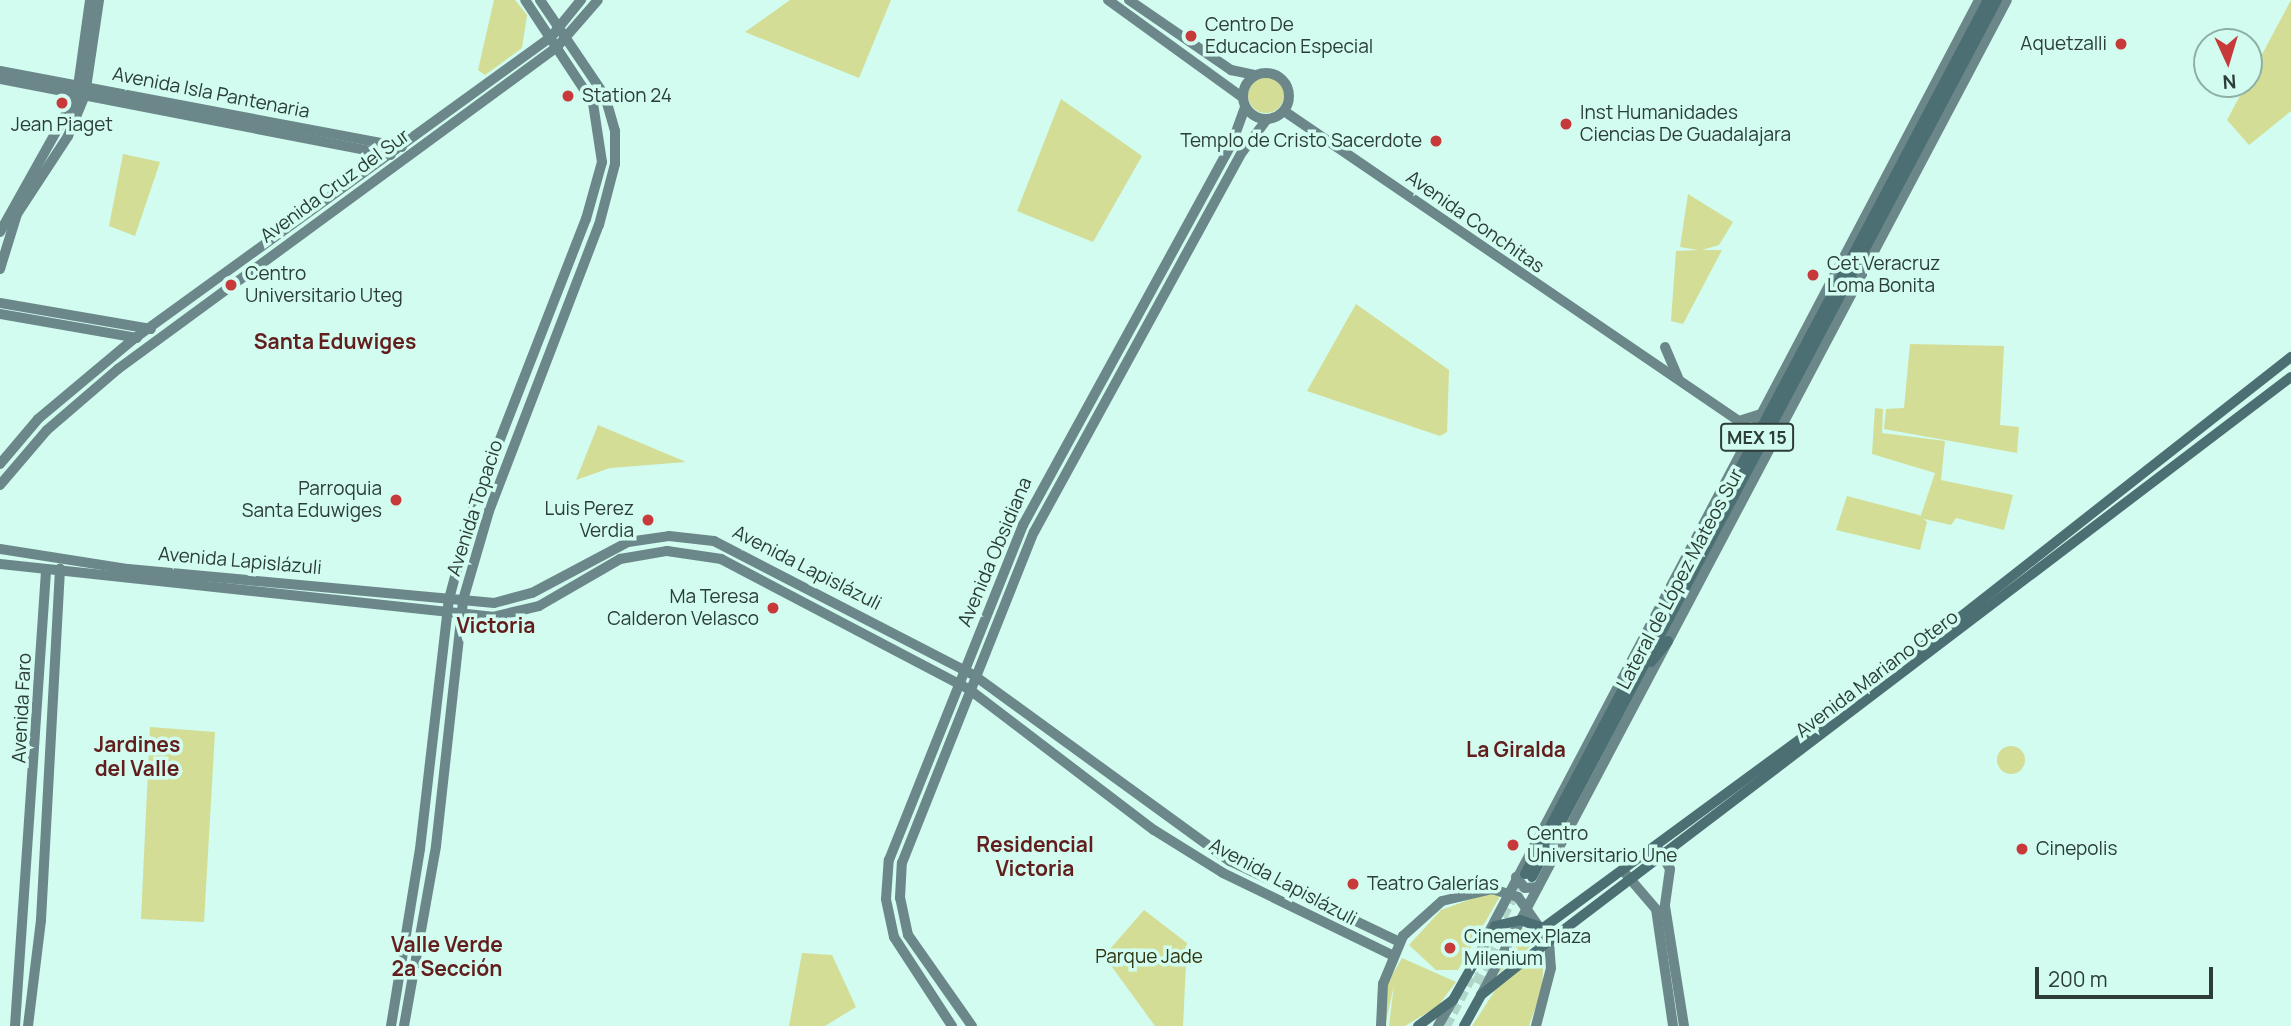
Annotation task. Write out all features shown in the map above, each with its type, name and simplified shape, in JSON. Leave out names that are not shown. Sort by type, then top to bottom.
[{"type":"main road","name":"MEX 15","points":[[1528,878],[1679,584],[1988,0]]},
{"type":"main road","name":"MEX 15","points":[[1528,878],[1824,334],[1997,0]]},
{"type":"main road","points":[[1904,176],[1925,154]]},
{"type":"main road","points":[[1855,251],[1864,219]]},
{"type":"main road","name":"Avenida Mariano Otero","points":[[1543,928],[1929,642],[2291,357]]},
{"type":"main road","name":"Avenida Mariano Otero","points":[[1481,995],[2291,377]]},
{"type":"main road","points":[[1744,495],[1750,467]]},
{"type":"main road","points":[[1679,584],[1692,545]]},
{"type":"main road","points":[[1636,680],[1668,641]]},
{"type":"main road","points":[[1490,930],[1520,920],[1543,928]]},
{"type":"main road","name":"Lateral de López Mateos Sur","points":[[1453,1000],[1490,930]]},
{"type":"main road","name":"Lateral de López Mateos Sur","points":[[1464,1026],[1481,995]]},
{"type":"main road","points":[[1418,1026],[1453,1000]]},
{"type":"street","points":[[82,91],[90,0]]},
{"type":"street","points":[[0,269],[3,233],[82,91],[99,0]]},
{"type":"street","name":"Avenida Topacio","points":[[391,1026],[420,849],[449,599],[474,506],[598,180],[598,113],[525,0]]},
{"type":"street","name":"Avenida Topacio","points":[[404,1026],[436,846],[463,600],[489,511],[599,225],[615,164],[615,131],[605,96],[540,0]]},
{"type":"street","name":"Avenida Cruz del Sur","points":[[0,485],[47,430],[152,342],[405,158],[554,42],[560,28],[581,0]]},
{"type":"street","name":"Avenida Cruz del Sur","points":[[0,464],[38,419],[135,338],[388,154],[554,42],[567,38],[598,0]]},
{"type":"street","points":[[1108,0],[1267,119],[1284,111],[1289,99],[1284,80],[1271,73],[1255,75],[1231,70],[1129,0]]},
{"type":"street","name":"Lateral de López Mateos Sur","points":[[1481,995],[1527,906],[1528,878],[1692,545],[1979,0]]},
{"type":"street","name":"Lateral de López Mateos Sur","points":[[1490,930],[1508,893],[1528,878],[1668,641],[1824,334],[2007,0]]},
{"type":"street","name":"Avenida Isla Pantenaria","points":[[0,71],[82,91],[405,158]]},
{"type":"street","points":[[1244,102],[1255,75]]},
{"type":"street","name":"Avenida Isla Pantenaria","points":[[0,79],[415,150]]},
{"type":"street","name":"Avenida Obsidiana","points":[[952,1026],[895,941],[886,899],[890,860],[958,684],[1049,472],[1232,143],[1244,102]]},
{"type":"street","name":"Avenida Conchitas","points":[[1284,111],[1739,421]]},
{"type":"street","name":"Avenida Obsidiana","points":[[972,1026],[914,947],[900,898],[902,863],[1034,532],[1243,151],[1267,119]]},
{"type":"street","points":[[0,303],[166,331]]},
{"type":"street","points":[[0,314],[152,342]]},
{"type":"street","points":[[1665,347],[1680,381]]},
{"type":"street","points":[[1743,448],[1739,421],[1761,414]]},
{"type":"street","name":"Avenida Lapislázuli","points":[[0,549],[60,561],[463,600],[522,597],[628,542],[696,537],[754,557],[975,676],[1230,861],[1396,940]]},
{"type":"street","name":"Avenida Lapislázuli","points":[[0,564],[46,573],[462,614],[524,612],[620,559],[691,552],[748,569],[970,690],[1154,830],[1223,873],[1390,954]]},
{"type":"street","name":"Avenida Faro","points":[[15,1026],[47,559]]},
{"type":"street","name":"Avenida Faro","points":[[28,1026],[41,920],[60,561]]},
{"type":"street","points":[[1656,846],[1670,869],[1665,906],[1684,1026]]},
{"type":"street","points":[[1623,870],[1656,909],[1673,1026]]},
{"type":"street","points":[[1381,1026],[1382,991],[1396,940],[1442,901],[1472,891],[1508,893],[1527,906],[1543,928],[1549,941],[1551,968],[1536,1026]]},
{"type":"street","name":"Lateral de López Mateos Sur","points":[[1438,1026],[1453,1000]]},
{"type":"green space","points":[[494,0],[515,0],[527,15],[522,48],[485,75],[478,70]]},
{"type":"green space","points":[[790,0],[891,0],[859,78],[745,32]]},
{"type":"green space","points":[[2291,0],[2291,111],[2249,145],[2227,120],[2239,98],[2263,98],[2263,52]]},
{"type":"green space","points":[[1266,77],[1279,82],[1284,95],[1279,108],[1266,113],[1253,108],[1248,95],[1253,82]]},
{"type":"green space","points":[[1061,99],[1142,156],[1093,242],[1017,211]]},
{"type":"green space","points":[[123,154],[160,162],[135,236],[109,226]]},
{"type":"green space","points":[[1688,194],[1733,222],[1719,245],[1702,250],[1722,250],[1683,324],[1671,321],[1676,251],[1698,250],[1680,247]]},
{"type":"green space","points":[[1356,304],[1449,370],[1447,432],[1440,436],[1307,391]]},
{"type":"green space","points":[[1910,344],[2004,346],[2000,425],[2019,427],[2017,453],[1884,429],[1886,409],[1904,408]]},
{"type":"green space","points":[[1875,408],[1883,409],[1882,433],[1945,441],[1941,480],[2013,495],[2004,530],[1956,518],[1951,525],[1920,518],[1935,473],[1872,454]]},
{"type":"green space","points":[[598,425],[686,462],[610,468],[576,480]]},
{"type":"green space","points":[[1847,496],[1919,515],[1927,522],[1920,550],[1836,530]]},
{"type":"green space","points":[[150,727],[215,732],[204,922],[141,919]]},
{"type":"green space","points":[[2011,746],[2021,750],[2025,760],[2021,770],[2011,774],[2001,770],[1997,760],[2001,750]]},
{"type":"green space","points":[[1488,893],[1500,896],[1458,970],[1436,970],[1409,945],[1441,910]]},
{"type":"green space","name":"Parque Jade","points":[[1144,910],[1187,943],[1183,1026],[1155,1026],[1104,956]]},
{"type":"green space","points":[[1521,927],[1538,940],[1498,974],[1518,940]]},
{"type":"green space","points":[[1544,950],[1542,989],[1529,1026],[1472,1026],[1496,989]]},
{"type":"green space","points":[[802,953],[832,955],[856,1007],[825,1026],[789,1026]]},
{"type":"green space","points":[[1402,958],[1456,982],[1438,1006],[1405,1026],[1389,1026],[1394,985],[1385,1026],[1386,986]]},
{"type":"tunnel","points":[[1496,930],[1524,876]]},
{"type":"tunnel","points":[[1476,983],[1508,923]]},
{"type":"tunnel","points":[[1446,1026],[1474,972]]},
{"type":"place","name":"Centro De Educacion Especial","points":[[1191,36]]},
{"type":"place","name":"Aquetzalli","points":[[2121,44]]},
{"type":"place","name":"Station 24","points":[[568,96]]},
{"type":"place","name":"Jean Piaget","points":[[62,103]]},
{"type":"place","name":"Inst Humanidades Ciencias De Guadalajara","points":[[1566,124]]},
{"type":"place","name":"Templo de Cristo Sacerdote","points":[[1436,141]]},
{"type":"place","name":"Cet Veracruz Loma Bonita","points":[[1813,275]]},
{"type":"place","name":"Centro Universitario Uteg","points":[[231,285]]},
{"type":"place","name":"Parroquia Santa Eduwiges","points":[[396,500]]},
{"type":"place","name":"Luis Perez Verdia","points":[[648,520]]},
{"type":"place","name":"Ma Teresa Calderon Velasco","points":[[773,608]]},
{"type":"place","name":"Centro Universitario Une","points":[[1513,845]]},
{"type":"place","name":"Cinepolis","points":[[2022,849]]},
{"type":"place","name":"Teatro Galerías","points":[[1353,884]]},
{"type":"place","name":"Cinemex Plaza Milenium","points":[[1450,948]]},
{"type":"district","name":"Santa Eduwiges","points":[[335,341]]},
{"type":"district","name":"Victoria","points":[[496,625]]},
{"type":"district","name":"La Giralda","points":[[1516,749]]},
{"type":"district","name":"Jardines del Valle","points":[[137,756]]},
{"type":"district","name":"Residencial Victoria","points":[[1035,856]]},
{"type":"district","name":"Valle Verde 2a Sección","points":[[447,956]]}]
